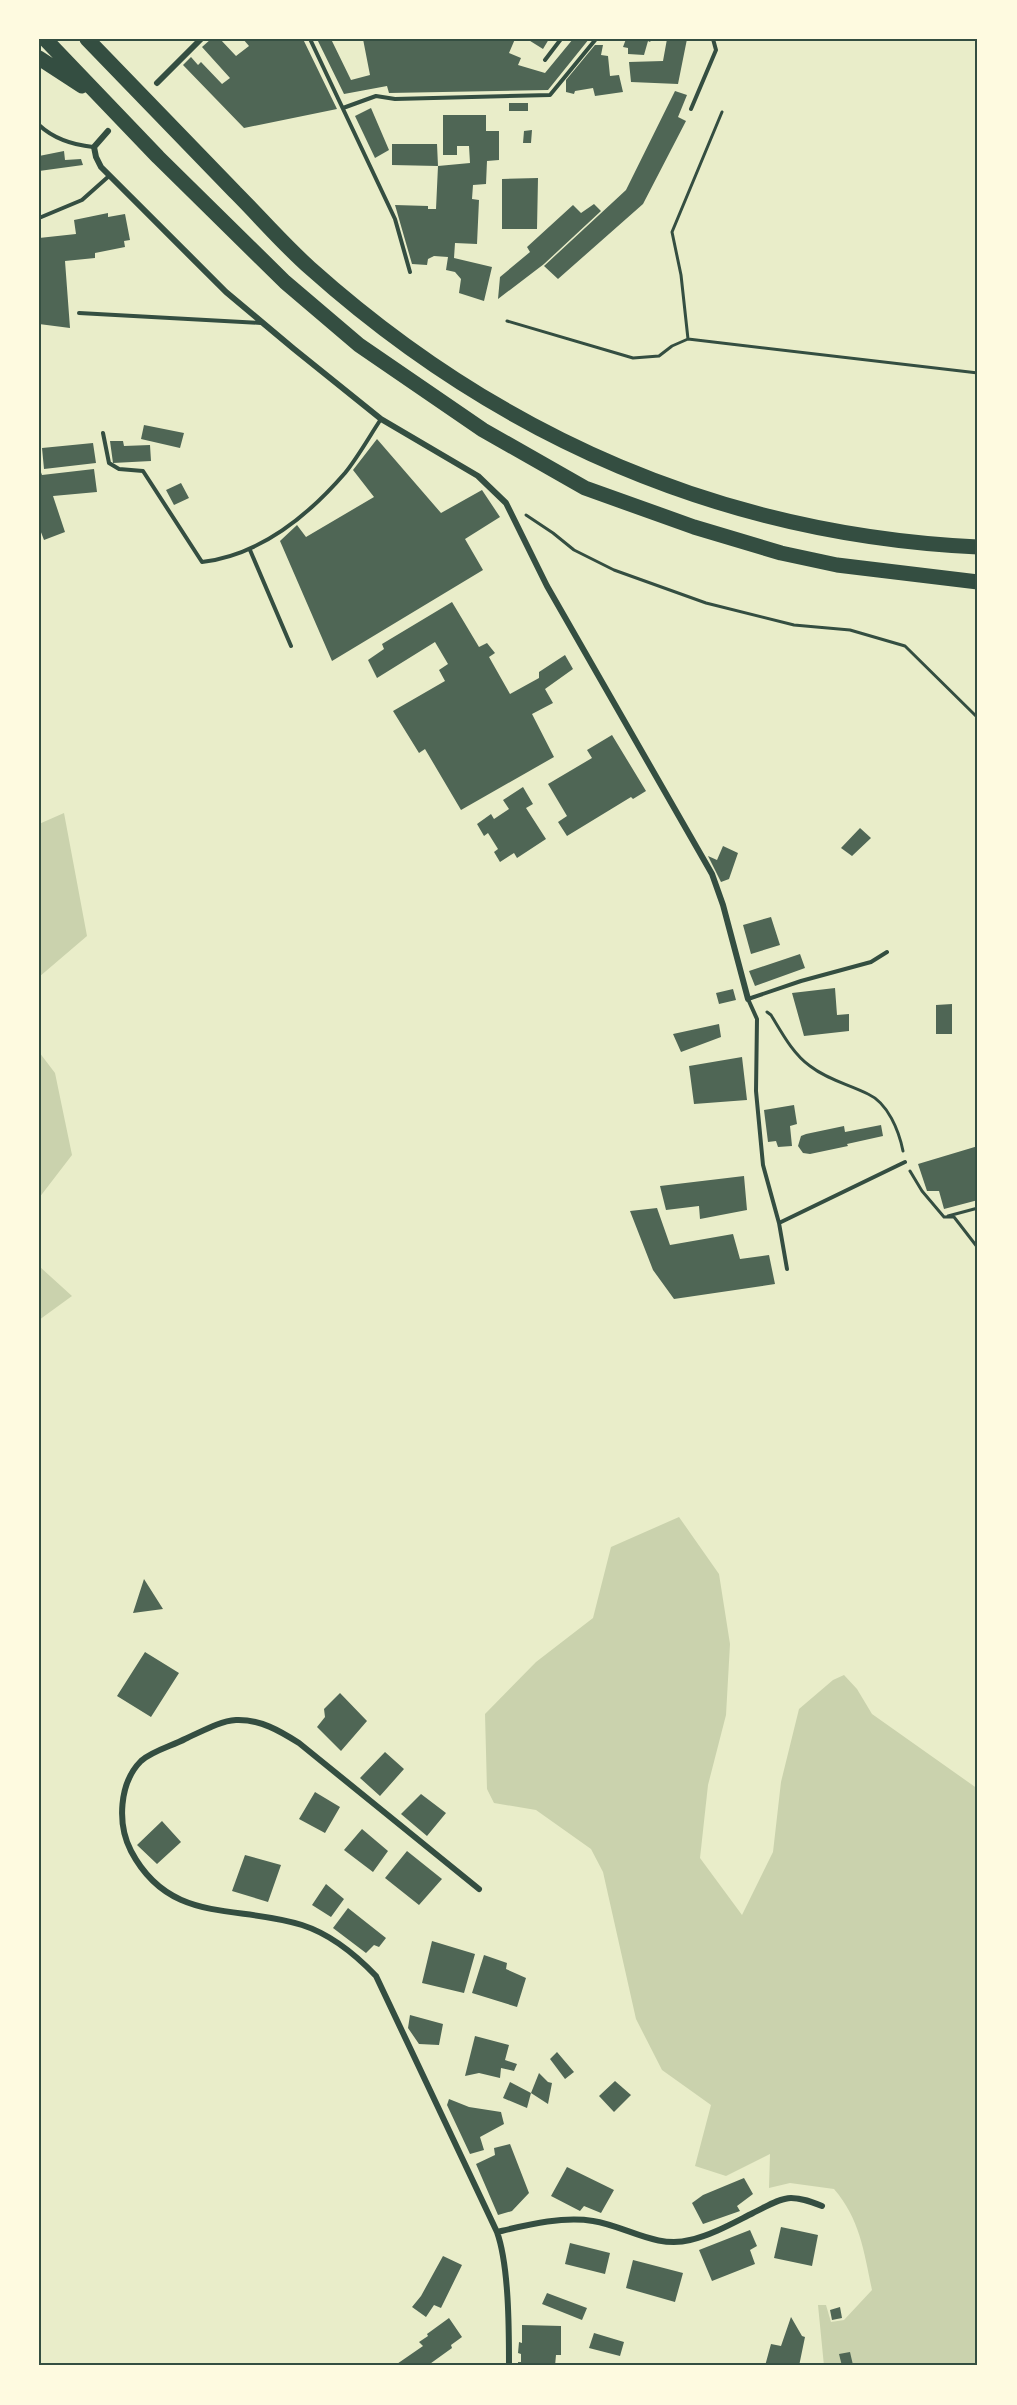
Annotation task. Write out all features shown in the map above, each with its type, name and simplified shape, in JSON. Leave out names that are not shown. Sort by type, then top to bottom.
[{"type":"highway","points":[[45,39],[158,157],[285,282],[359,345],[483,430],[585,488],[694,527],[781,553],[848,566],[978,582]]},
{"type":"highway","points":[[87,39],[309,267],[409,348],[468,388],[569,445],[636,475],[696,497],[839,531],[904,542],[978,548]]},
{"type":"highway","points":[[39,58],[106,101]]},
{"type":"street","points":[[157,83],[201,39]]},
{"type":"street","points":[[108,131],[94,147],[96,158],[110,176],[226,292],[381,419],[478,476],[506,503],[547,586],[712,874],[723,905],[748,999]]},
{"type":"street","points":[[479,1889],[299,1743],[259,1723],[235,1720],[219,1725],[143,1760],[134,1769],[124,1795],[122,1818],[129,1848],[151,1880],[162,1888],[181,1901],[201,1907],[301,1924],[320,1932],[362,1961],[376,1976],[497,2232],[502,2250],[509,2366]]},
{"type":"street","points":[[497,2232],[568,2220],[589,2220],[609,2224],[657,2241],[674,2242],[690,2240],[789,2198],[804,2199],[822,2206]]},
{"type":"lane","points":[[310,39],[395,219],[410,272]]},
{"type":"lane","points":[[545,60],[561,39]]},
{"type":"lane","points":[[343,108],[375,96],[395,99],[550,96],[596,39]]},
{"type":"lane","points":[[691,109],[716,50],[713,39]]},
{"type":"lane","points":[[39,125],[46,132],[76,145],[94,147]]},
{"type":"lane","points":[[39,218],[82,200],[110,176]]},
{"type":"lane","points":[[79,314],[263,323]]},
{"type":"lane","points":[[103,433],[110,463],[119,469],[143,471],[202,562],[224,559],[250,550],[289,526],[339,479],[381,419]]},
{"type":"lane","points":[[250,550],[291,646]]},
{"type":"lane","points":[[787,1269],[779,1223],[763,1166],[756,1091],[757,1019],[748,999],[801,981],[871,962],[887,952]]},
{"type":"lane","points":[[779,1223],[905,1162]]},
{"type":"path","points":[[688,339],[681,275],[672,232],[722,112]]},
{"type":"path","points":[[507,321],[633,358],[659,356],[672,346],[688,339],[978,373]]},
{"type":"path","points":[[506,503],[553,532],[574,550],[614,570],[706,603],[794,625],[850,630],[905,646],[978,718]]},
{"type":"path","points":[[748,999],[771,1015],[789,1044],[808,1065],[827,1077],[869,1094],[881,1105],[899,1134],[905,1162],[922,1191],[944,1217],[954,1217],[978,1248]]},
{"type":"path","points":[[944,1217],[978,1208]]},
{"type":"green space","points":[[64,813],[87,936],[39,977],[39,824]]},
{"type":"green space","points":[[39,1052],[55,1073],[72,1155],[39,1198]]},
{"type":"green space","points":[[39,1239],[40,1267],[72,1296],[39,1320]]},
{"type":"green space","points":[[679,1517],[719,1574],[730,1644],[726,1715],[708,1785],[700,1858],[742,1915],[773,1852],[781,1782],[799,1709],[833,1680],[844,1675],[857,1689],[872,1714],[978,1789],[978,2366],[824,2366],[818,2305],[826,2305],[831,2322],[844,2320],[872,2290],[860,2237],[843,2200],[834,2189],[790,2183],[769,2188],[770,2154],[726,2176],[695,2166],[711,2105],[662,2070],[636,2019],[603,1872],[591,1849],[536,1810],[494,1803],[487,1789],[485,1714],[536,1662],[593,1618],[611,1547]]},
{"type":"building","points":[[211,39],[220,39],[236,56],[249,46],[243,39],[303,39],[337,109],[244,128],[183,65],[191,57],[198,65],[201,62],[222,84],[230,78],[202,47]]},
{"type":"building","points":[[317,39],[331,39],[351,80],[370,75],[363,39],[515,39],[509,53],[521,58],[518,65],[545,73],[573,39],[589,39],[548,90],[389,93],[387,86],[344,94]]},
{"type":"building","points":[[527,39],[549,39],[543,49]]},
{"type":"building","points":[[626,39],[652,39],[648,41],[644,55],[628,54],[628,48],[623,47]]},
{"type":"building","points":[[667,39],[687,39],[678,84],[631,82],[629,62],[663,61]]},
{"type":"building","points":[[595,45],[603,45],[601,55],[608,56],[610,76],[619,75],[623,92],[595,96],[593,88],[575,91],[574,94],[566,92],[566,80]]},
{"type":"building","points":[[675,91],[687,95],[678,117],[686,121],[643,204],[558,279],[544,266],[626,190]]},
{"type":"building","points":[[509,103],[528,103],[528,111],[509,111]]},
{"type":"building","points":[[371,108],[389,150],[375,158],[355,116]]},
{"type":"building","points":[[443,115],[486,115],[486,131],[499,131],[499,160],[487,161],[486,184],[473,185],[472,199],[479,200],[477,244],[455,243],[454,258],[492,267],[484,301],[459,293],[461,279],[455,272],[446,270],[448,257],[434,256],[428,259],[427,265],[412,264],[395,205],[428,206],[428,209],[436,209],[438,166],[470,163],[469,146],[457,146],[457,155],[443,155]]},
{"type":"building","points":[[532,130],[531,143],[523,143],[524,131]]},
{"type":"building","points":[[392,144],[437,144],[438,166],[392,165]]},
{"type":"building","points":[[64,151],[65,160],[81,159],[83,165],[39,171],[39,156]]},
{"type":"building","points":[[538,178],[537,229],[502,229],[502,179]]},
{"type":"building","points":[[594,204],[601,211],[544,264],[498,299],[500,277],[530,252],[527,247],[573,205],[581,213]]},
{"type":"building","points":[[108,213],[108,217],[125,214],[130,240],[124,241],[125,247],[95,253],[95,258],[65,261],[70,328],[39,324],[39,238],[76,234],[74,220]]},
{"type":"building","points":[[144,425],[184,433],[180,448],[141,439]]},
{"type":"building","points":[[377,439],[441,513],[482,490],[500,517],[465,539],[483,570],[332,661],[280,541],[297,525],[306,537],[374,497],[353,470]]},
{"type":"building","points":[[110,441],[123,441],[124,446],[150,445],[151,461],[113,463]]},
{"type":"building","points":[[93,443],[96,463],[44,469],[42,448]]},
{"type":"building","points":[[39,467],[42,475],[94,469],[97,492],[53,496],[65,532],[44,540],[39,527]]},
{"type":"building","points":[[181,483],[189,498],[174,505],[166,490]]},
{"type":"building","points":[[452,602],[479,647],[487,643],[495,653],[489,657],[510,694],[539,678],[539,672],[565,655],[573,669],[545,689],[553,703],[532,714],[554,757],[461,810],[425,749],[419,753],[393,711],[445,681],[439,670],[448,664],[435,642],[377,678],[368,660],[384,649],[382,644]]},
{"type":"building","points":[[612,735],[646,791],[633,799],[631,797],[567,836],[558,822],[567,816],[548,784],[592,758],[587,750]]},
{"type":"building","points":[[523,787],[533,804],[526,808],[546,839],[517,858],[514,853],[500,862],[494,852],[498,849],[488,833],[484,836],[477,824],[491,814],[494,819],[509,809],[503,800]]},
{"type":"building","points":[[860,828],[871,838],[852,856],[841,848]]},
{"type":"building","points":[[723,846],[738,853],[729,879],[721,882],[708,856],[717,860]]},
{"type":"building","points":[[771,917],[780,945],[751,954],[743,925]]},
{"type":"building","points":[[800,954],[805,968],[755,986],[749,971]]},
{"type":"building","points":[[835,988],[837,1015],[849,1014],[849,1031],[804,1036],[792,993]]},
{"type":"building","points":[[733,989],[736,1000],[719,1004],[716,993]]},
{"type":"building","points":[[952,1004],[952,1034],[936,1034],[936,1005]]},
{"type":"building","points":[[719,1024],[721,1037],[681,1052],[673,1034]]},
{"type":"building","points":[[742,1057],[747,1100],[694,1104],[689,1066]]},
{"type":"building","points":[[794,1105],[797,1124],[790,1126],[792,1146],[778,1147],[776,1141],[768,1142],[764,1110]]},
{"type":"building","points":[[881,1125],[883,1136],[847,1144],[848,1146],[810,1154],[803,1153],[798,1146],[801,1136],[806,1134],[844,1126],[845,1132]]},
{"type":"building","points":[[978,1146],[978,1200],[944,1209],[939,1191],[927,1191],[918,1164]]},
{"type":"building","points":[[744,1176],[747,1210],[700,1219],[699,1206],[666,1210],[660,1186]]},
{"type":"building","points":[[657,1208],[670,1245],[733,1234],[740,1259],[769,1255],[775,1284],[674,1299],[653,1270],[630,1211]]},
{"type":"building","points":[[144,1579],[163,1609],[133,1613]]},
{"type":"building","points":[[145,1652],[179,1673],[151,1717],[117,1696]]},
{"type":"building","points":[[340,1693],[367,1721],[341,1751],[317,1727],[325,1717],[324,1709]]},
{"type":"building","points":[[385,1752],[404,1769],[380,1796],[360,1778]]},
{"type":"building","points":[[315,1792],[340,1807],[325,1833],[299,1819]]},
{"type":"building","points":[[421,1794],[446,1813],[427,1836],[401,1814]]},
{"type":"building","points":[[162,1821],[181,1842],[157,1864],[137,1845]]},
{"type":"building","points":[[362,1829],[388,1851],[373,1872],[344,1850]]},
{"type":"building","points":[[407,1851],[442,1879],[419,1905],[385,1878]]},
{"type":"building","points":[[245,1855],[281,1865],[268,1902],[232,1891]]},
{"type":"building","points":[[326,1884],[344,1899],[331,1917],[312,1905]]},
{"type":"building","points":[[348,1908],[386,1938],[379,1947],[374,1945],[366,1953],[333,1928]]},
{"type":"building","points":[[432,1941],[475,1954],[464,1993],[422,1983]]},
{"type":"building","points":[[484,1955],[507,1963],[506,1969],[526,1978],[517,2007],[472,1993]]},
{"type":"building","points":[[410,2015],[443,2024],[439,2045],[419,2044],[408,2028]]},
{"type":"building","points":[[475,2036],[509,2045],[505,2060],[517,2064],[514,2071],[501,2068],[500,2078],[479,2073],[465,2076]]},
{"type":"building","points":[[557,2052],[574,2072],[565,2079],[550,2059]]},
{"type":"building","points":[[539,2073],[552,2083],[548,2104],[531,2093]]},
{"type":"building","points":[[615,2081],[631,2095],[614,2112],[599,2096]]},
{"type":"building","points":[[510,2082],[531,2093],[527,2108],[503,2098]]},
{"type":"building","points":[[449,2099],[469,2107],[501,2112],[504,2124],[480,2137],[484,2150],[470,2154],[447,2105]]},
{"type":"building","points":[[510,2144],[529,2193],[512,2211],[498,2215],[476,2164],[495,2155],[494,2148]]},
{"type":"building","points":[[567,2167],[614,2190],[601,2213],[584,2206],[580,2211],[551,2196]]},
{"type":"building","points":[[744,2178],[753,2194],[737,2206],[740,2211],[703,2224],[692,2203],[703,2195]]},
{"type":"building","points":[[781,2227],[818,2235],[812,2266],[774,2258]]},
{"type":"building","points":[[750,2230],[757,2246],[750,2250],[755,2264],[712,2281],[699,2250]]},
{"type":"building","points":[[570,2243],[610,2253],[605,2274],[565,2264]]},
{"type":"building","points":[[443,2256],[462,2265],[441,2308],[434,2305],[426,2317],[412,2307],[421,2296]]},
{"type":"building","points":[[633,2260],[683,2273],[675,2302],[626,2288]]},
{"type":"building","points":[[547,2293],[587,2308],[582,2320],[542,2304]]},
{"type":"building","points":[[840,2307],[842,2318],[832,2320],[830,2310]]},
{"type":"building","points":[[791,2317],[802,2336],[805,2337],[799,2366],[765,2366],[771,2344],[781,2346]]},
{"type":"building","points":[[449,2318],[462,2337],[451,2345],[452,2348],[427,2366],[394,2366],[423,2346],[419,2342]]},
{"type":"building","points":[[522,2325],[561,2326],[561,2355],[556,2355],[555,2366],[518,2366],[518,2362],[521,2362],[521,2354],[518,2353],[519,2342],[522,2343]]},
{"type":"building","points":[[594,2333],[624,2342],[620,2356],[589,2348]]},
{"type":"building","points":[[850,2352],[853,2365],[842,2366],[839,2354]]}]
